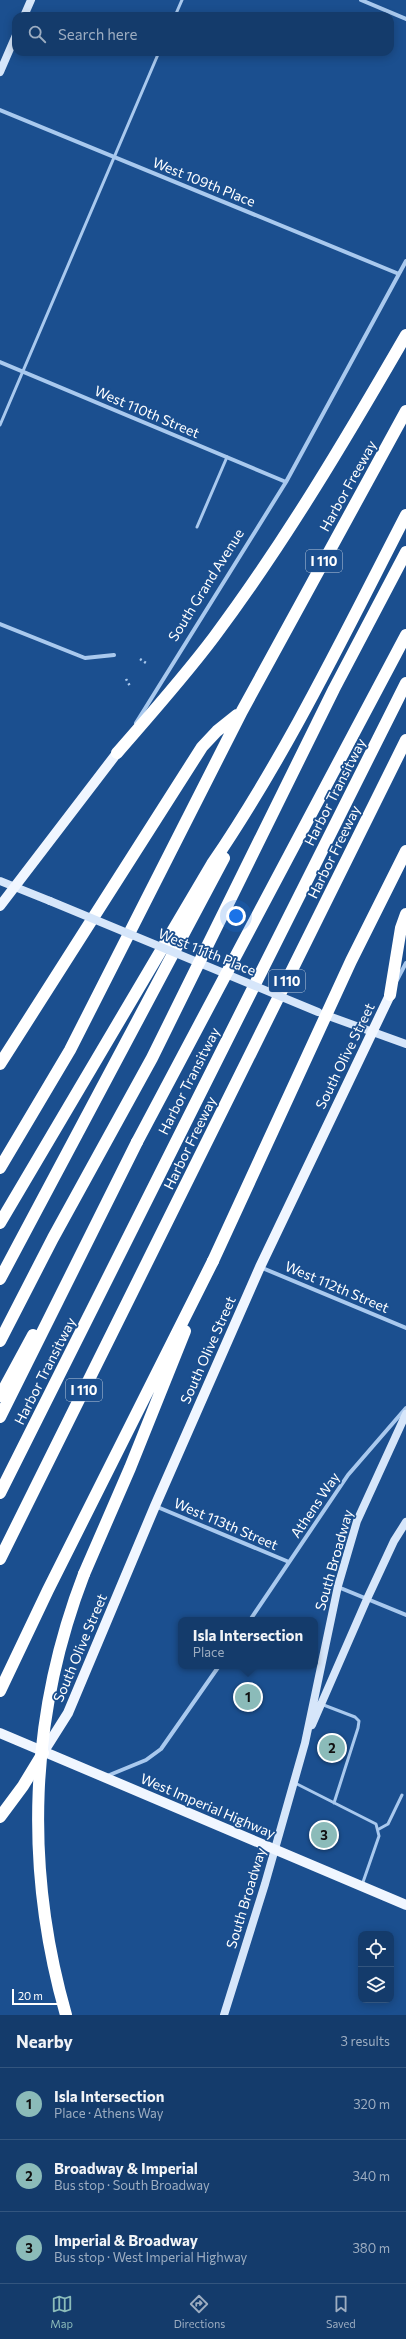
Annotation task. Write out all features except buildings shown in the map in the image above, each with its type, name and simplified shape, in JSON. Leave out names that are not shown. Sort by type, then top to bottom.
[{"type":"highway","points":[[117,753],[214,637],[255,578],[371,395],[406,335]]},
{"type":"highway","name":"Harbor Freeway","points":[[0,1168],[70,1050],[242,711],[406,411]]},
{"type":"highway","points":[[0,1279],[245,816],[295,727],[406,515]]},
{"type":"highway","points":[[0,1341],[53,1238],[152,1058],[306,746],[406,552]]},
{"type":"highway","points":[[0,1396],[406,636]]},
{"type":"highway","name":"Harbor Transitway","points":[[0,1493],[406,683]]},
{"type":"highway","points":[[0,1064],[202,747],[217,731],[242,711]]},
{"type":"highway","name":"Harbor Freeway","points":[[0,1559],[406,740]]},
{"type":"highway","points":[[0,1223],[212,864],[245,816]]},
{"type":"highway","points":[[0,1692],[48,1590],[213,1261],[351,961],[406,850]]},
{"type":"highway","points":[[390,995],[401,928],[406,914]]},
{"type":"highway","points":[[0,1417],[137,1142]]},
{"type":"highway","points":[[66,2015],[53,1968],[45,1922],[37,1843],[39,1770],[51,1685],[66,1626],[84,1574],[149,1424],[213,1261]]},
{"type":"highway","points":[[0,1817],[23,1786],[44,1751]]},
{"type":"main road","points":[[26,12],[31,0]]},
{"type":"main road","points":[[0,72],[12,44]]},
{"type":"main road","name":"South Grand Avenue","points":[[0,906],[117,753]]},
{"type":"main road","name":"West 111th Place","points":[[0,881],[318,1012],[372,1030],[406,1044]]},
{"type":"main road","name":"South Olive Street","points":[[44,1751],[68,1713],[155,1506],[260,1267],[390,995]]},
{"type":"main road","name":"South Broadway","points":[[318,1703],[338,1586],[357,1520],[406,1414]]},
{"type":"main road","name":"South Broadway","points":[[224,2015],[275,1850],[305,1743],[318,1703],[394,1541],[406,1522]]},
{"type":"main road","name":"West Imperial Highway","points":[[0,1733],[406,1905]]},
{"type":"street","points":[[360,0],[389,12]]},
{"type":"street","points":[[394,14],[406,19]]},
{"type":"street","name":"West 109th Place","points":[[0,110],[399,274]]},
{"type":"street","name":"South Grand Avenue","points":[[117,753],[286,482],[406,261]]},
{"type":"street","name":"West 110th Street","points":[[0,362],[286,482]]},
{"type":"street","points":[[0,624],[85,658],[114,655]]},
{"type":"street","name":"South Olive Street","points":[[390,995],[406,963]]},
{"type":"street","name":"West 112th Street","points":[[260,1267],[406,1328]]},
{"type":"street","name":"Athens Way","points":[[252,1617],[348,1475],[406,1408]]},
{"type":"street","name":"West 113th Street","points":[[155,1506],[289,1562]]},
{"type":"street","points":[[338,1586],[406,1615]]},
{"type":"street","points":[[105,1777],[146,1760],[161,1749],[217,1669]]},
{"type":"lane","points":[[177,12],[182,0]]},
{"type":"lane","points":[[0,425],[157,56]]},
{"type":"lane","points":[[197,527],[227,457]]},
{"type":"lane","points":[[318,1703],[355,1717],[359,1721],[334,1803]]},
{"type":"lane","points":[[294,1782],[376,1824],[379,1836],[361,1886]]},
{"type":"lane","points":[[378,1829],[388,1824],[402,1795]]},
{"type":"path","points":[[140,659],[146,663]]},
{"type":"path","points":[[126,679],[130,686]]},
{"type":"place","name":"Isla Intersection","points":[[248,1697]]},
{"type":"place","name":"Broadway & Imperial","points":[[332,1748]]},
{"type":"place","name":"Imperial & Broadway","points":[[324,1835]]}]
